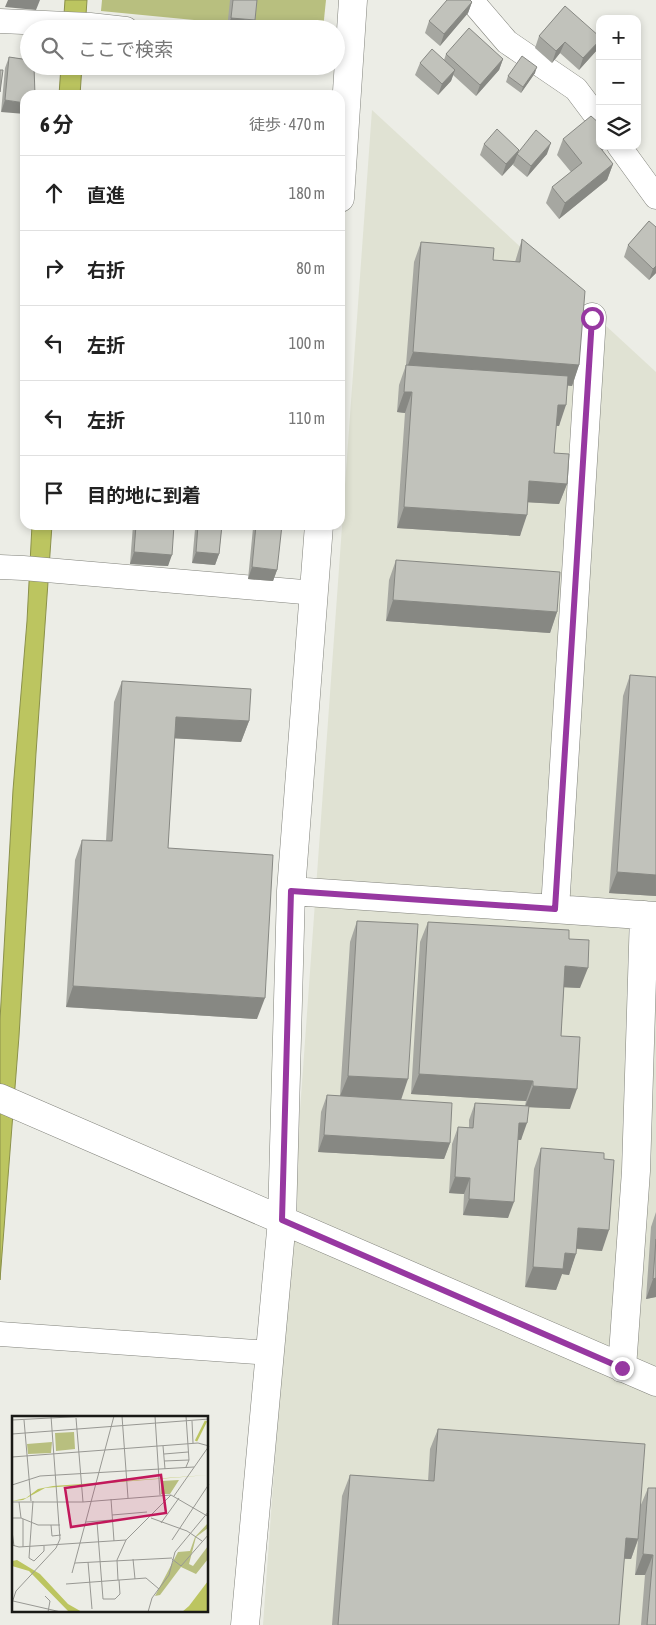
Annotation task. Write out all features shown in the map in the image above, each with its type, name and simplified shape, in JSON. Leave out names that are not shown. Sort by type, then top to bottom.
[{"type":"street","points":[[345,41],[353,0]]},
{"type":"street","points":[[471,0],[507,42],[576,89],[596,116]]},
{"type":"street","points":[[0,21],[20,22]]},
{"type":"street","points":[[342,90],[343,75]]},
{"type":"street","points":[[621,150],[656,197]]},
{"type":"street","points":[[555,909],[592,318]]},
{"type":"street","points":[[245,1625],[282,1220],[291,891],[319,530]]},
{"type":"street","points":[[12,567],[315,593]]},
{"type":"street","points":[[291,891],[650,915],[646,1172],[622,1368]]},
{"type":"street","points":[[0,1098],[656,1382]]},
{"type":"street","points":[[4,1334],[271,1353]]},
{"type":"shaded area","points":[[65,0],[87,0],[86,20],[64,20]]},
{"type":"shaded area","points":[[102,0],[326,0],[324,20],[194,20],[101,11]]},
{"type":"shaded area","points":[[60,75],[81,75],[80,90],[59,90]]},
{"type":"shaded area","points":[[372,110],[656,372],[656,1625],[263,1625],[342,530],[345,530],[345,485]]},
{"type":"shaded area","points":[[32,530],[52,530],[19,1036],[0,1280],[0,1020],[13,790],[27,621]]},
{"type":"building","points":[[233,0],[257,0],[255,20],[231,18]]},
{"type":"building","points":[[447,0],[470,0],[472,2],[444,34],[429,21]]},
{"type":"building","points":[[565,6],[596,33],[596,44],[583,58],[565,42],[556,51],[539,36]]},
{"type":"building","points":[[469,28],[503,59],[480,85],[446,54]]},
{"type":"building","points":[[432,49],[455,70],[442,84],[420,63]]},
{"type":"building","points":[[522,56],[537,67],[523,87],[508,76]]},
{"type":"building","points":[[9,57],[20,59],[20,75],[34,75],[35,90],[20,90],[20,102],[5,100]]},
{"type":"building","points":[[0,70],[3,70],[0,92]]},
{"type":"building","points":[[591,116],[596,120],[596,150],[602,150],[613,164],[565,203],[552,187],[582,163],[563,139]]},
{"type":"building","points":[[497,129],[519,150],[506,164],[484,144]]},
{"type":"building","points":[[536,130],[551,143],[531,166],[517,154]]},
{"type":"building","points":[[649,221],[656,227],[656,266],[653,269],[628,245]]},
{"type":"building","points":[[522,239],[585,291],[579,365],[413,352],[421,242],[494,248],[493,260],[520,262]]},
{"type":"building","points":[[406,365],[568,376],[566,405],[558,405],[554,453],[569,454],[567,484],[529,481],[527,515],[404,507],[412,392],[404,392]]},
{"type":"building","points":[[136,530],[174,530],[172,555],[134,552]]},
{"type":"building","points":[[198,530],[221,530],[219,554],[196,552]]},
{"type":"building","points":[[256,530],[281,530],[277,570],[252,567]]},
{"type":"building","points":[[396,560],[560,572],[557,612],[393,600]]},
{"type":"building","points":[[630,675],[656,677],[656,875],[617,872]]},
{"type":"building","points":[[122,681],[251,689],[249,721],[176,717],[168,848],[273,855],[265,998],[73,986],[82,840],[112,841]]},
{"type":"building","points":[[357,921],[418,924],[408,1079],[348,1076]]},
{"type":"building","points":[[428,922],[569,930],[569,939],[589,940],[588,968],[565,966],[561,1036],[580,1037],[577,1089],[533,1086],[533,1081],[419,1074]]},
{"type":"building","points":[[327,1095],[452,1103],[450,1143],[324,1135]]},
{"type":"building","points":[[475,1103],[529,1106],[527,1123],[519,1123],[514,1202],[469,1199],[470,1178],[455,1177],[458,1127],[473,1128]]},
{"type":"building","points":[[541,1148],[604,1153],[604,1159],[614,1160],[609,1230],[578,1228],[576,1254],[565,1253],[563,1269],[533,1267]]},
{"type":"building","points":[[656,1239],[656,1278],[653,1279]]},
{"type":"building","points":[[438,1429],[645,1444],[638,1539],[626,1538],[619,1625],[338,1625],[350,1475],[434,1481]]},
{"type":"building","points":[[648,1488],[656,1488],[656,1625],[647,1625],[653,1555],[643,1554]]},
{"type":"route","points":[[592,318],[555,909],[291,891],[282,1220],[622,1368]]}]
